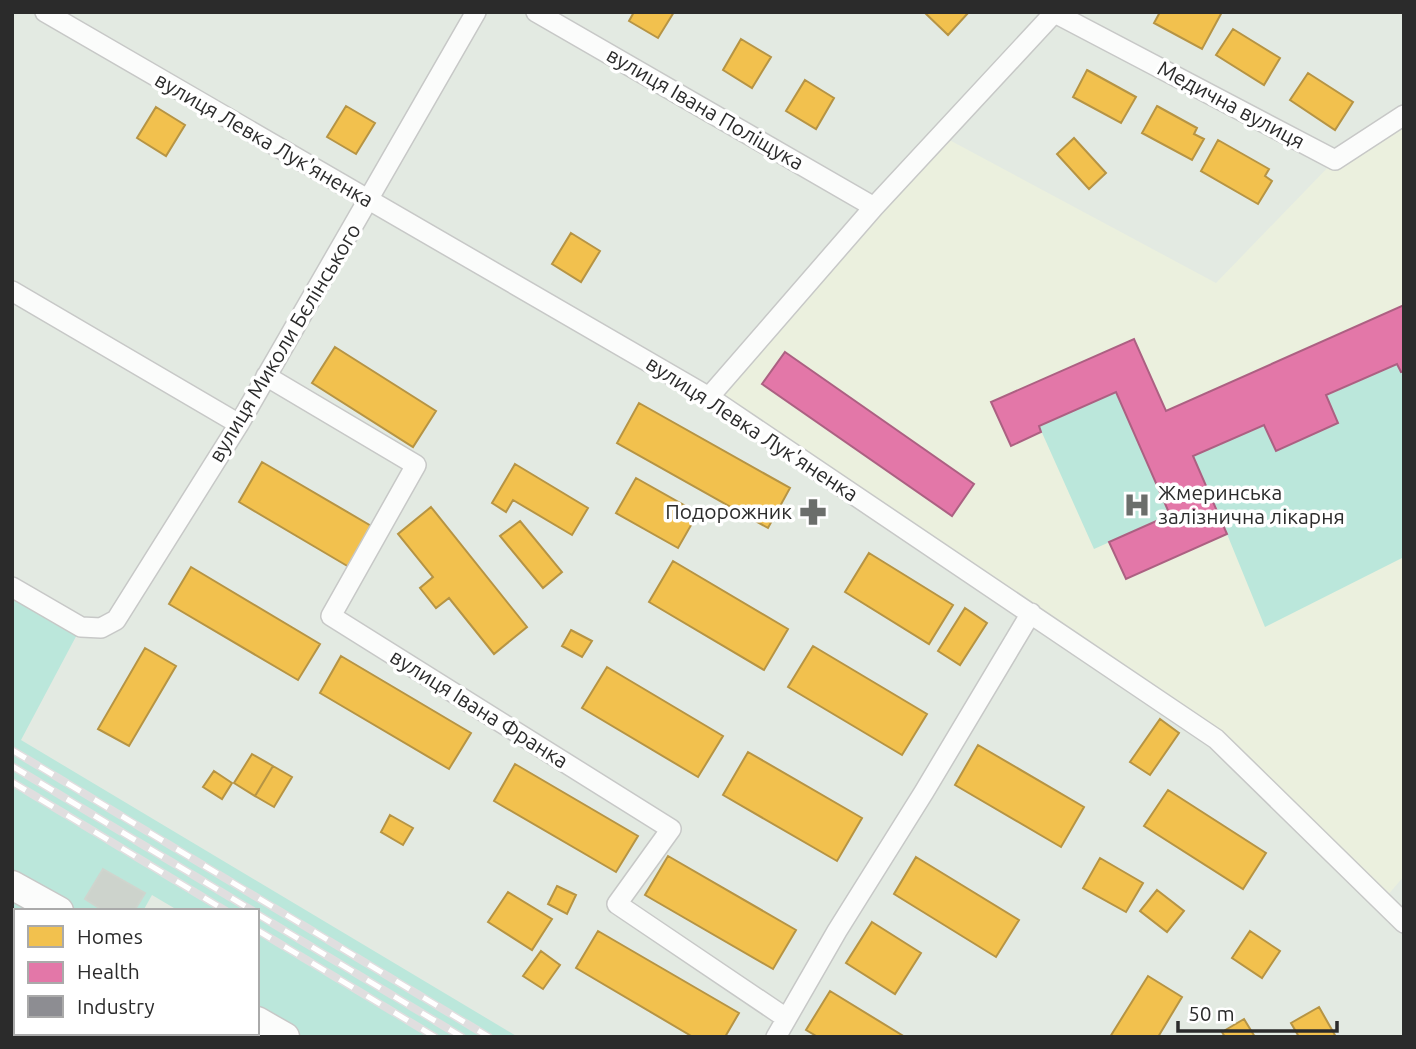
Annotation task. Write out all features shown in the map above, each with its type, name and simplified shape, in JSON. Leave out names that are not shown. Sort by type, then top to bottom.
[{"type":"main road","points":[[12,885],[55,909]]},
{"type":"main road","points":[[259,1022],[285,1037]]},
{"type":"street","name":"вулиця Левка Лук'яненка","points":[[45,12],[709,397],[1216,738],[1404,923]]},
{"type":"street","name":"вулиця Миколи Бєлінського","points":[[12,587],[81,627],[101,628],[116,620],[239,424],[476,12]]},
{"type":"street","name":"вулиця Івана Поліщука","points":[[536,12],[874,207]]},
{"type":"street","points":[[709,397],[874,207],[1054,12]]},
{"type":"street","name":"Медична вулиця","points":[[1054,12],[1335,160],[1404,114]]},
{"type":"street","points":[[12,291],[239,424]]},
{"type":"street","name":"вулиця Івана Франка","points":[[266,376],[416,465],[331,616],[671,829],[617,904],[786,1018]]},
{"type":"street","points":[[776,1037],[837,931],[1031,613]]},
{"type":"shaded area","name":"Жмеринська залізнична лікарня","points":[[1404,115],[1404,876],[1382,902],[1216,739],[709,397],[940,135],[1216,283],[1335,160]]},
{"type":"shaded area","points":[[1397,364],[1401,372],[1404,371],[1404,557],[1265,627],[1193,456]]},
{"type":"shaded area","points":[[1116,392],[1170,515],[1094,549],[1039,426]]},
{"type":"shaded area","points":[[12,587],[81,627],[21,740],[518,1037],[285,1037],[259,1022],[259,909],[176,909],[152,895],[144,909],[14,909],[12,952]]},
{"type":"shaded area","points":[[12,885],[16,909],[14,1035],[259,1033],[285,1037],[12,1037]]},
{"type":"building: Homes","points":[[634,12],[674,12],[658,38],[629,21]]},
{"type":"building: Homes","points":[[924,12],[969,12],[948,35]]},
{"type":"building: Homes","points":[[1160,12],[1222,12],[1202,49],[1154,23]]},
{"type":"building: Homes","points":[[1233,29],[1280,58],[1264,85],[1216,55]]},
{"type":"building: Homes","points":[[741,39],[771,57],[752,88],[723,70]]},
{"type":"building: Homes","points":[[1087,70],[1136,97],[1121,123],[1073,97]]},
{"type":"building: Homes","points":[[1308,73],[1353,102],[1335,130],[1290,100]]},
{"type":"building: Homes","points":[[805,80],[834,98],[816,129],[786,111]]},
{"type":"building: Homes","points":[[346,106],[375,123],[356,154],[327,137]]},
{"type":"building: Homes","points":[[1157,106],[1197,128],[1194,134],[1204,139],[1192,160],[1142,133]]},
{"type":"building: Homes","points":[[156,107],[185,125],[166,156],[137,138]]},
{"type":"building: Homes","points":[[1074,138],[1106,173],[1089,189],[1057,154]]},
{"type":"building: Homes","points":[[1218,140],[1269,169],[1265,176],[1272,181],[1258,204],[1201,171]]},
{"type":"building: Homes","points":[[571,233],[600,251],[581,282],[552,264]]},
{"type":"building: Homes","points":[[335,347],[436,411],[413,447],[312,383]]},
{"type":"building: Homes","points":[[639,403],[790,488],[768,528],[617,443]]},
{"type":"building: Homes","points":[[262,462],[373,527],[349,567],[239,502]]},
{"type":"building: Homes","points":[[515,464],[588,508],[572,535],[513,500],[506,512],[492,503]]},
{"type":"building: Homes","points":[[636,478],[698,513],[678,548],[616,513]]},
{"type":"building: Homes","points":[[431,507],[527,627],[494,654],[449,598],[436,608],[420,588],[433,577],[398,534]]},
{"type":"building: Homes","points":[[520,521],[562,572],[543,588],[500,536]]},
{"type":"building: Homes","points":[[869,553],[953,605],[929,644],[845,592]]},
{"type":"building: Homes","points":[[673,561],[788,629],[764,670],[649,602]]},
{"type":"building: Homes","points":[[191,567],[320,644],[298,680],[169,604]]},
{"type":"building: Homes","points":[[965,608],[987,623],[960,665],[938,651]]},
{"type":"building: Homes","points":[[571,630],[592,641],[582,657],[562,646]]},
{"type":"building: Homes","points":[[813,646],[927,714],[902,755],[788,687]]},
{"type":"building: Homes","points":[[145,648],[176,666],[129,746],[98,729]]},
{"type":"building: Homes","points":[[341,656],[471,733],[449,769],[320,693]]},
{"type":"building: Homes","points":[[607,667],[723,736],[698,777],[582,708]]},
{"type":"building: Homes","points":[[1160,719],[1179,733],[1150,775],[1130,762]]},
{"type":"building: Homes","points":[[978,745],[1084,807],[1061,847],[955,785]]},
{"type":"building: Homes","points":[[748,752],[862,818],[837,861],[723,795]]},
{"type":"building: Homes","points":[[252,754],[273,766],[255,796],[234,783]]},
{"type":"building: Homes","points":[[515,764],[638,836],[616,872],[494,801]]},
{"type":"building: Homes","points":[[273,766],[292,777],[274,807],[255,796]]},
{"type":"building: Homes","points":[[214,771],[232,783],[222,799],[203,787]]},
{"type":"building: Homes","points":[[1168,790],[1266,853],[1243,889],[1144,826]]},
{"type":"building: Homes","points":[[390,815],[413,828],[403,845],[381,832]]},
{"type":"building: Homes","points":[[668,856],[796,930],[773,969],[645,895]]},
{"type":"building: Homes","points":[[916,857],[1019,920],[996,957],[894,894]]},
{"type":"building: Homes","points":[[1100,858],[1143,883],[1126,912],[1083,888]]},
{"type":"building: Homes","points":[[557,886],[576,895],[567,914],[548,904]]},
{"type":"building: Homes","points":[[1157,890],[1184,911],[1167,932],[1140,911]]},
{"type":"building: Homes","points":[[508,892],[552,919],[532,950],[488,922]]},
{"type":"building: Homes","points":[[872,922],[921,953],[895,994],[846,963]]},
{"type":"building: Homes","points":[[598,931],[739,1013],[725,1037],[693,1037],[576,968]]},
{"type":"building: Homes","points":[[1250,931],[1280,951],[1262,978],[1232,958]]},
{"type":"building: Homes","points":[[541,951],[560,965],[543,989],[523,976]]},
{"type":"building: Homes","points":[[1148,976],[1182,997],[1158,1037],[1110,1037]]},
{"type":"building: Homes","points":[[830,991],[905,1037],[818,1037],[806,1030]]},
{"type":"building: Homes","points":[[1319,1007],[1336,1037],[1299,1037],[1291,1023]]},
{"type":"building: Homes","points":[[1244,1019],[1255,1037],[1225,1037],[1222,1032]]},
{"type":"building: Health","points":[[1404,305],[1404,371],[1401,372],[1397,364],[1326,395],[1338,423],[1276,451],[1264,425],[1193,456],[1227,534],[1126,579],[1109,542],[1170,515],[1116,392],[1039,426],[1041,432],[1011,446],[991,402],[1134,339],[1166,411]]},
{"type":"building: Health","points":[[785,352],[974,484],[952,516],[762,384]]},
{"type":"building: Industry","points":[[14,950],[14,1035],[19,1035],[18,1037],[12,1037]]},
{"type":"building: Industry","points":[[147,1035],[200,1035],[199,1037]]},
{"type":"building: Other","points":[[103,869],[145,893],[135,909],[101,909],[85,899]]},
{"type":"railway","points":[[12,750],[489,1037]]},
{"type":"railway","points":[[12,766],[250,909]]},
{"type":"railway","points":[[12,782],[223,909]]},
{"type":"railway","points":[[259,915],[462,1037]]},
{"type":"railway","points":[[259,931],[435,1037]]},
{"type":"place","name":"Жмеринська залізнична лікарня","points":[[1137,505]]},
{"type":"place","name":"Подорожник","points":[[813,512]]}]
